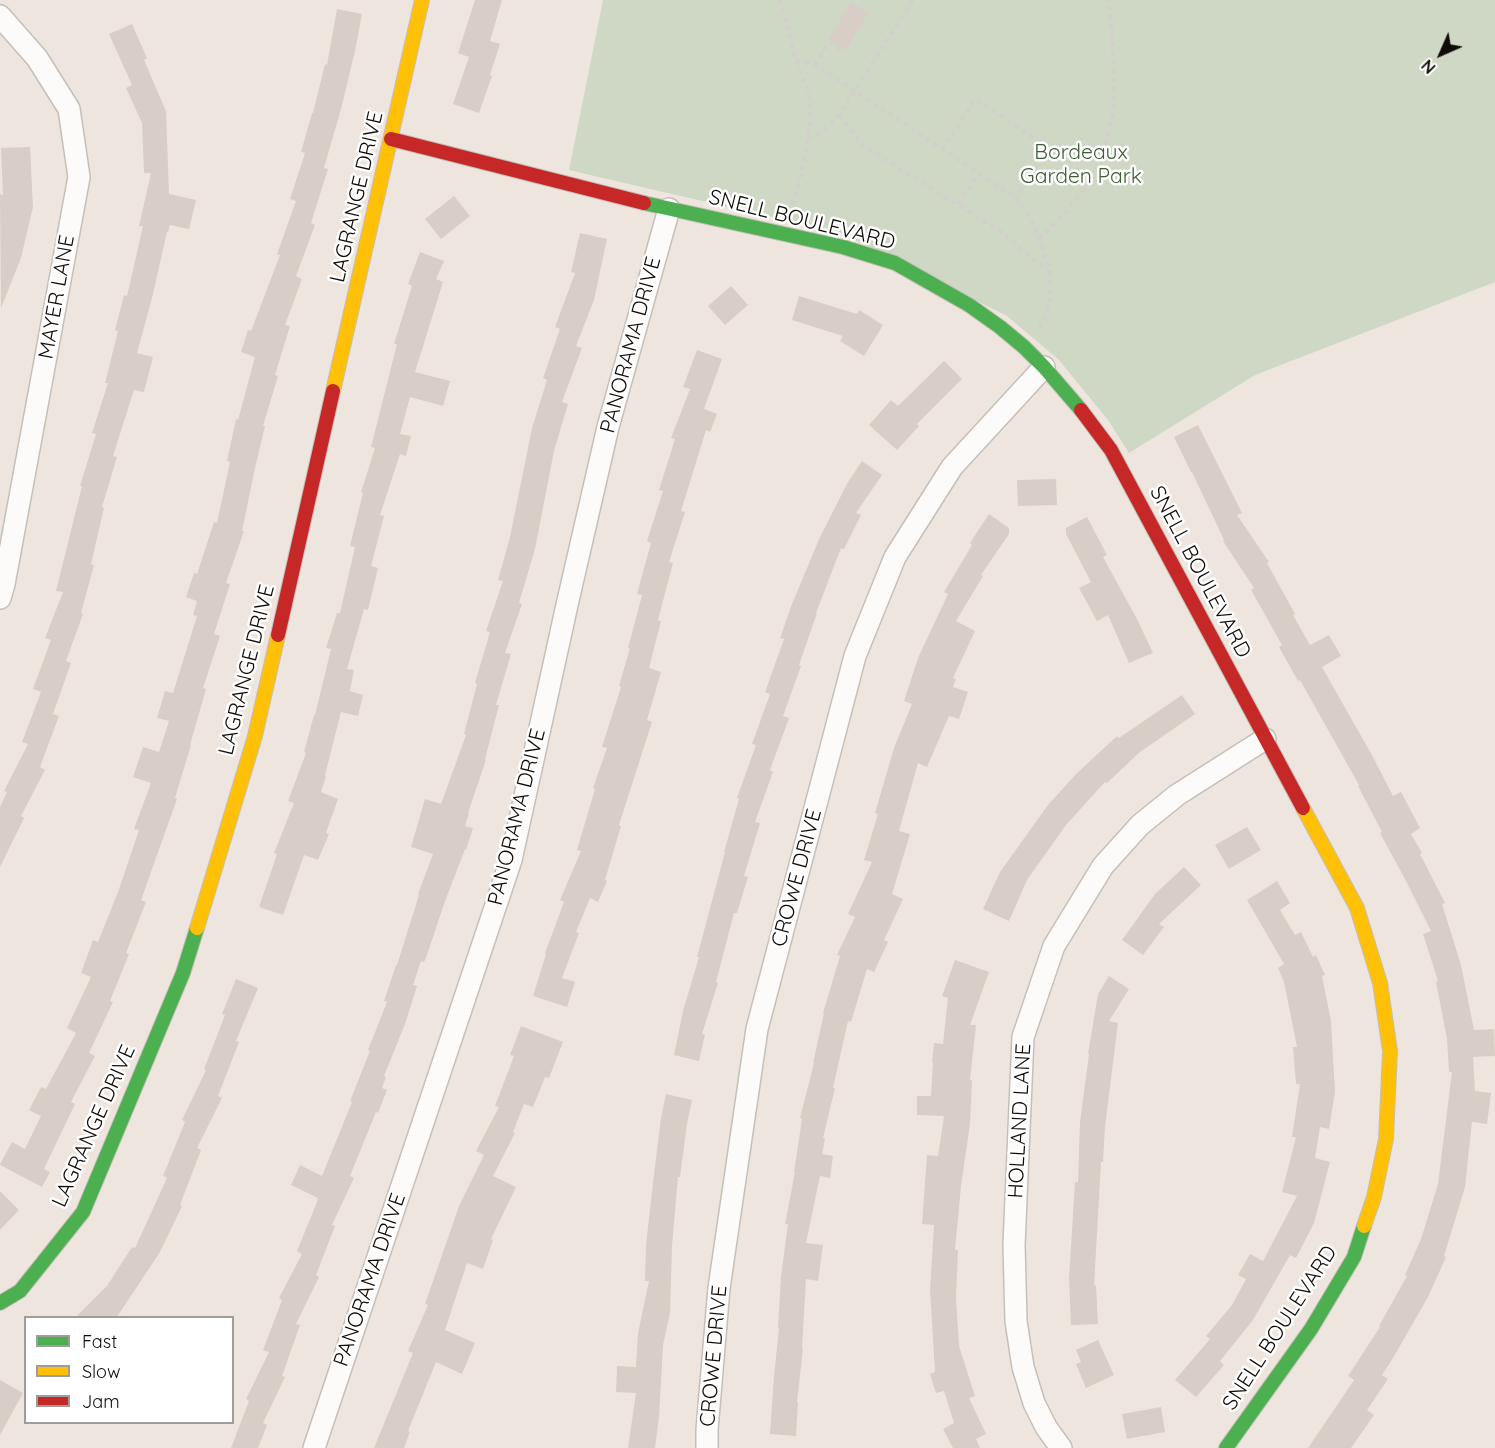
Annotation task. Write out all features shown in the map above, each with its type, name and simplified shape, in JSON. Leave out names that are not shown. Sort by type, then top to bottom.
[{"type":"street","name":"LAGRANGE DRIVE","points":[[0,1303],[20,1291],[83,1212],[183,973],[255,736],[422,0]]},
{"type":"street","name":"MAYER LANE","points":[[0,16],[37,58],[69,109],[79,177],[1,589]]},
{"type":"street","name":"SNELL BOULEVARD","points":[[391,139],[669,209],[843,247],[895,263],[969,304],[1000,327],[1044,367],[1084,413],[1111,450],[1357,908],[1380,983],[1390,1051],[1386,1139],[1374,1197],[1354,1257],[1311,1329],[1226,1448]]},
{"type":"street","name":"PANORAMA DRIVE","points":[[314,1448],[511,860],[608,427],[669,209]]},
{"type":"street","name":"CROWE DRIVE","points":[[707,1448],[719,1288],[757,1029],[855,656],[895,556],[952,467],[1044,367]]},
{"type":"street","name":"HOLLAND LANE","points":[[1060,1448],[1034,1403],[1023,1366],[1016,1321],[1014,1245],[1023,1036],[1054,946],[1103,866],[1140,825],[1177,795],[1265,739]]},
{"type":"path","points":[[780,0],[811,110],[806,153],[785,235]]},
{"type":"path","points":[[808,138],[826,128],[839,115],[913,0]]},
{"type":"path","points":[[1039,239],[1084,189],[1102,156],[1114,101],[1111,19],[1108,0]]},
{"type":"path","points":[[815,65],[830,42],[844,51]]},
{"type":"path","points":[[796,60],[815,65],[1016,198],[1030,216],[1050,273],[1050,297],[1046,315],[1024,348]]},
{"type":"path","points":[[942,150],[975,99],[1049,148],[1016,198]]},
{"type":"path","points":[[839,115],[862,145],[1000,231],[1050,273]]},
{"type":"path","points":[[958,204],[979,174]]},
{"type":"green space","name":"Bordeaux Garden Park","points":[[603,0],[1495,0],[1495,282],[1255,375],[1129,453],[1108,420],[1059,360],[1007,316],[839,232],[569,170]]},
{"type":"building","points":[[475,0],[502,0],[490,41],[500,44],[479,113],[453,104],[469,57],[458,53]]},
{"type":"building","points":[[851,2],[868,13],[846,50],[829,39]]},
{"type":"building","points":[[337,9],[362,14],[341,109],[324,168],[328,169],[311,223],[315,225],[296,276],[302,279],[285,325],[290,326],[263,426],[265,426],[242,531],[244,531],[226,583],[230,584],[214,634],[220,636],[203,688],[206,689],[175,798],[177,799],[141,900],[146,902],[110,1001],[113,1002],[89,1053],[95,1056],[71,1102],[75,1104],[44,1169],[50,1172],[42,1187],[0,1164],[12,1142],[25,1149],[41,1116],[29,1110],[41,1087],[46,1089],[76,1033],[67,1028],[91,977],[81,973],[93,940],[98,942],[139,830],[134,829],[151,783],[133,777],[143,747],[159,752],[169,721],[157,718],[165,691],[173,693],[197,616],[193,615],[197,601],[186,597],[194,573],[197,574],[214,522],[217,523],[230,462],[227,461],[236,419],[238,420],[255,357],[241,352],[280,255],[277,254],[296,201],[290,199],[305,153],[301,152],[325,64],[327,65]]},
{"type":"building","points":[[132,24],[147,58],[144,60],[166,111],[169,194],[196,200],[189,229],[170,225],[167,232],[137,353],[153,357],[144,392],[134,390],[113,456],[117,457],[102,507],[104,508],[91,564],[94,565],[81,613],[83,614],[66,661],[71,663],[53,714],[59,716],[40,767],[45,770],[21,816],[24,818],[0,867],[0,807],[7,792],[4,791],[28,744],[22,742],[41,692],[33,689],[51,640],[45,638],[63,592],[56,591],[82,486],[80,486],[96,434],[92,433],[108,383],[105,383],[118,331],[115,330],[124,295],[127,296],[143,226],[139,226],[151,173],[144,173],[142,123],[126,88],[132,85],[109,34]]},
{"type":"building","points":[[30,147],[33,207],[21,258],[1,308],[0,194],[3,195],[1,148]]},
{"type":"building","points":[[454,196],[470,216],[441,239],[425,219]]},
{"type":"building","points":[[580,233],[607,239],[594,300],[576,346],[582,348],[562,402],[568,404],[554,451],[535,549],[519,603],[522,604],[505,653],[511,654],[496,705],[499,705],[486,760],[465,826],[473,828],[426,958],[424,962],[421,961],[413,985],[417,986],[405,1024],[384,1076],[386,1077],[382,1088],[387,1090],[350,1176],[354,1178],[332,1225],[335,1226],[316,1275],[319,1277],[296,1324],[300,1325],[282,1376],[285,1377],[263,1423],[267,1425],[258,1448],[231,1448],[249,1401],[246,1399],[269,1352],[263,1350],[282,1300],[279,1298],[302,1254],[297,1251],[318,1198],[291,1185],[300,1165],[322,1176],[352,1102],[350,1101],[387,1002],[384,1001],[433,854],[411,847],[425,799],[441,804],[466,735],[464,734],[477,684],[475,683],[490,632],[486,631],[503,581],[498,580],[510,537],[532,428],[547,380],[543,378],[560,329],[555,327],[575,273],[571,272]]},
{"type":"building","points":[[420,252],[444,261],[436,279],[443,282],[415,372],[450,381],[443,406],[410,397],[400,434],[411,436],[406,456],[400,454],[380,515],[384,516],[371,566],[378,568],[368,610],[364,609],[347,669],[354,670],[350,691],[363,695],[358,716],[341,712],[321,792],[338,799],[326,833],[329,834],[318,860],[304,855],[283,915],[259,907],[277,854],[274,853],[294,803],[288,801],[306,753],[304,752],[331,649],[326,648],[337,613],[340,613],[355,547],[350,546],[363,493],[361,492],[375,448],[371,447],[397,344],[394,344],[412,286],[408,284]]},
{"type":"building","points":[[731,286],[748,305],[725,325],[708,306]]},
{"type":"building","points":[[799,296],[857,314],[859,310],[883,325],[864,356],[840,341],[843,336],[792,320]]},
{"type":"building","points":[[697,350],[722,359],[704,409],[717,414],[710,432],[706,430],[681,511],[685,512],[669,562],[673,563],[658,620],[661,621],[649,668],[661,672],[647,720],[652,722],[619,825],[621,826],[605,880],[607,881],[598,902],[590,898],[576,932],[579,933],[562,978],[575,982],[567,1007],[533,996],[545,953],[564,902],[560,900],[581,851],[577,850],[595,789],[593,788],[607,748],[602,747],[621,687],[619,686],[642,595],[637,594],[651,543],[647,541],[663,491],[659,490],[675,439],[671,438],[690,389],[683,387]]},
{"type":"building","points":[[944,361],[962,379],[917,424],[919,426],[897,450],[869,425],[891,400],[898,406]]},
{"type":"building","points":[[1198,425],[1242,513],[1237,515],[1269,562],[1267,563],[1310,645],[1329,635],[1341,656],[1322,667],[1393,796],[1401,792],[1420,828],[1411,834],[1445,903],[1442,904],[1461,965],[1474,1030],[1494,1029],[1495,1056],[1473,1057],[1475,1091],[1491,1093],[1487,1124],[1472,1122],[1465,1187],[1444,1256],[1446,1257],[1428,1297],[1382,1375],[1388,1379],[1367,1410],[1374,1415],[1351,1448],[1308,1448],[1354,1380],[1348,1376],[1380,1327],[1407,1276],[1405,1275],[1421,1239],[1438,1184],[1452,1072],[1449,1072],[1447,1039],[1436,982],[1438,981],[1423,934],[1431,931],[1380,833],[1382,832],[1359,785],[1279,647],[1282,645],[1251,590],[1254,588],[1223,541],[1174,437]]},
{"type":"building","points":[[862,461],[882,475],[856,513],[861,515],[844,549],[841,548],[816,613],[799,665],[801,666],[783,716],[789,718],[770,770],[773,772],[755,822],[760,823],[744,876],[748,877],[737,913],[734,913],[716,982],[718,983],[702,1034],[705,1034],[699,1061],[674,1055],[683,1011],[739,799],[737,798],[756,745],[752,744],[770,694],[765,692],[784,639],[780,638],[820,537],[848,482]]},
{"type":"building","points":[[1056,479],[1057,505],[1018,506],[1017,480]]},
{"type":"building","points":[[989,514],[1009,528],[1009,534],[981,575],[983,576],[956,621],[975,631],[953,678],[956,679],[953,687],[968,692],[959,719],[949,716],[927,767],[918,763],[899,831],[910,834],[892,894],[903,899],[884,940],[888,942],[874,972],[867,969],[851,1022],[848,1021],[833,1088],[835,1088],[823,1138],[825,1139],[822,1154],[833,1156],[830,1178],[820,1176],[806,1243],[823,1245],[818,1281],[806,1279],[796,1436],[770,1434],[781,1276],[788,1224],[785,1224],[795,1172],[802,1119],[800,1118],[814,1063],[823,1013],[840,956],[837,955],[855,917],[848,914],[872,862],[864,860],[894,748],[912,704],[904,701],[918,658],[948,594],[944,592],[972,545],[970,543]]},
{"type":"building","points":[[1087,517],[1107,555],[1103,557],[1153,653],[1129,663],[1108,615],[1097,621],[1079,588],[1091,582],[1066,534],[1066,528]]},
{"type":"building","points":[[1182,695],[1195,714],[1140,752],[1107,783],[1105,782],[1066,825],[1027,880],[1009,921],[983,909],[1000,872],[1048,805],[1076,774],[1117,736],[1119,738]]},
{"type":"building","points":[[1247,827],[1261,850],[1229,869],[1215,845]]},
{"type":"building","points":[[1184,867],[1201,885],[1159,924],[1164,927],[1143,955],[1122,940],[1155,894]]},
{"type":"building","points":[[1277,881],[1290,903],[1280,910],[1295,935],[1301,932],[1313,957],[1316,955],[1325,975],[1322,976],[1331,1021],[1335,1092],[1329,1129],[1320,1127],[1315,1158],[1330,1162],[1314,1223],[1296,1258],[1290,1255],[1253,1320],[1220,1361],[1224,1365],[1196,1397],[1175,1380],[1210,1339],[1206,1336],[1232,1305],[1246,1279],[1238,1275],[1250,1254],[1263,1261],[1297,1196],[1282,1192],[1296,1137],[1292,1137],[1300,1084],[1296,1084],[1293,1047],[1297,1047],[1284,982],[1278,968],[1284,964],[1247,900]]},
{"type":"building","points":[[955,960],[989,972],[970,1025],[976,1025],[970,1080],[972,1080],[970,1124],[955,1250],[958,1250],[956,1298],[959,1346],[975,1396],[969,1398],[986,1434],[976,1439],[980,1448],[953,1448],[943,1429],[954,1423],[944,1391],[936,1393],[930,1374],[935,1372],[930,1290],[934,1225],[922,1224],[927,1155],[938,1156],[944,1116],[917,1115],[917,1096],[931,1096],[934,1043],[943,1044],[948,998],[942,996]]},
{"type":"building","points":[[1109,976],[1129,989],[1109,1021],[1118,1023],[1103,1162],[1101,1162],[1094,1286],[1096,1285],[1098,1324],[1071,1325],[1069,1279],[1075,1182],[1078,1182],[1080,1122],[1098,994]]},
{"type":"building","points":[[236,979],[258,988],[236,1041],[239,1042],[218,1096],[222,1098],[197,1148],[201,1150],[180,1205],[182,1206],[160,1252],[118,1316],[77,1316],[107,1286],[132,1247],[135,1248],[167,1178],[163,1176],[185,1122],[182,1120],[206,1070],[204,1069],[225,1015],[222,1014]]},
{"type":"building","points":[[521,1026],[563,1042],[549,1078],[545,1077],[533,1107],[524,1104],[513,1132],[515,1133],[493,1176],[516,1187],[491,1239],[493,1240],[483,1269],[467,1263],[445,1330],[475,1343],[462,1374],[436,1362],[408,1431],[410,1432],[404,1448],[374,1448],[413,1353],[408,1351],[428,1305],[425,1304],[459,1206],[484,1155],[476,1151],[499,1107],[495,1106],[514,1056],[510,1055]]},
{"type":"building","points":[[666,1094],[692,1100],[680,1177],[678,1177],[672,1246],[670,1313],[663,1345],[659,1417],[655,1448],[628,1448],[636,1393],[616,1392],[617,1366],[636,1367],[638,1333],[649,1281],[645,1281],[646,1245],[661,1118]]},
{"type":"building","points":[[0,1191],[19,1210],[0,1230]]},
{"type":"building","points":[[1098,1340],[1114,1375],[1086,1388],[1076,1364],[1081,1362],[1076,1350]]},
{"type":"building","points":[[0,1380],[23,1393],[0,1435]]},
{"type":"building","points":[[1161,1407],[1165,1432],[1127,1439],[1122,1414]]},
{"type":"traffic: fast","points":[[644,203],[843,247],[895,263],[969,305],[1000,327],[1044,367],[1081,410]]},
{"type":"traffic: fast","points":[[0,1303],[20,1291],[83,1212],[183,973],[197,928]]},
{"type":"traffic: fast","points":[[1226,1448],[1311,1329],[1354,1257],[1364,1226]]},
{"type":"traffic: slow","points":[[333,391],[422,0]]},
{"type":"traffic: slow","points":[[197,928],[255,736],[278,635]]},
{"type":"traffic: slow","points":[[1303,808],[1357,908],[1380,983],[1390,1051],[1386,1139],[1374,1197],[1364,1226]]},
{"type":"traffic: jam","points":[[391,139],[644,203]]},
{"type":"traffic: jam","points":[[278,635],[333,391]]},
{"type":"traffic: jam","points":[[1081,410],[1111,450],[1303,808]]}]
